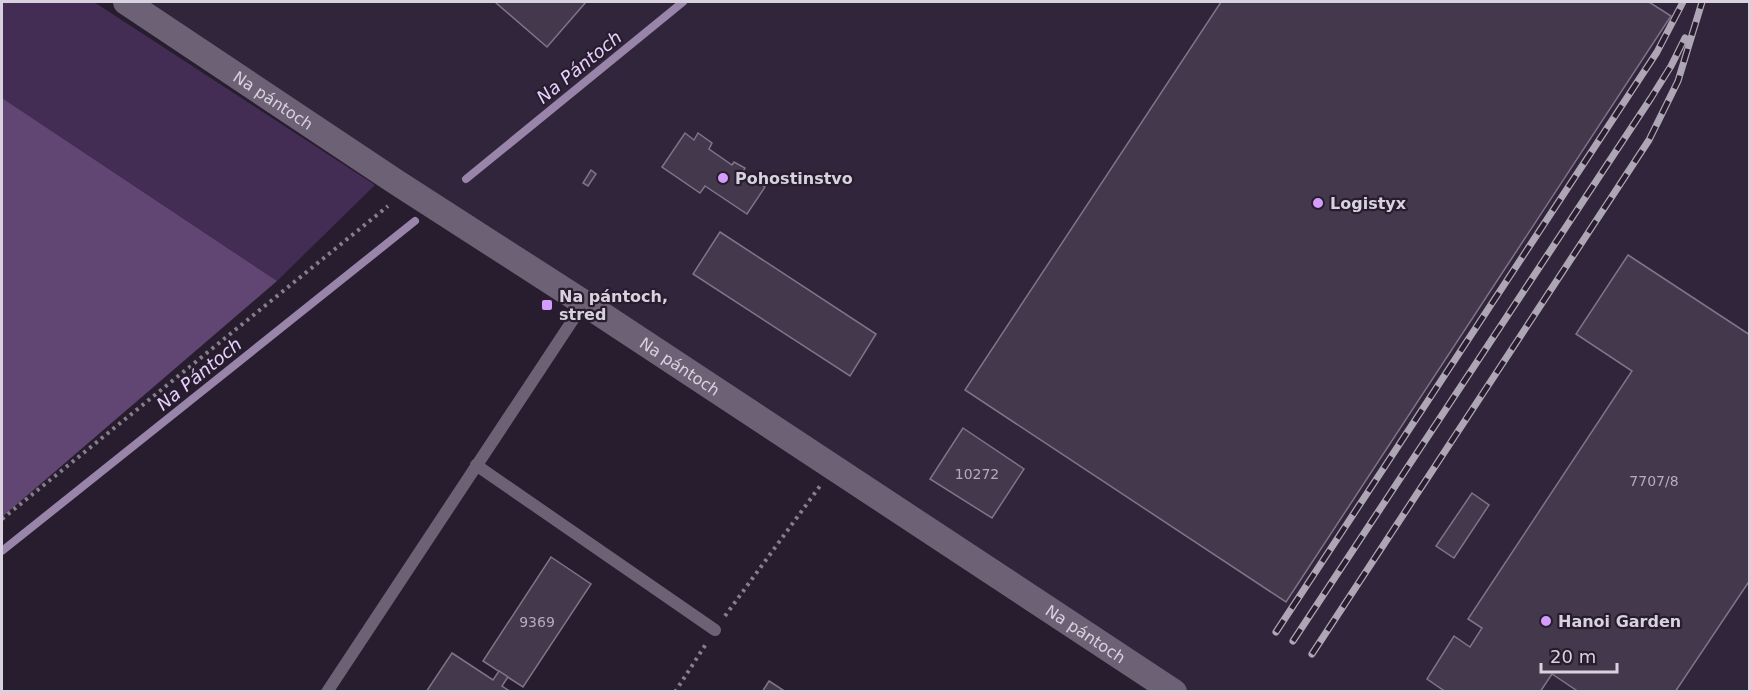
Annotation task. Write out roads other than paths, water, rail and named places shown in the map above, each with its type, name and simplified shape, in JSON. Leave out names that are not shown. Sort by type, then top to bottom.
[{"type":"street","name":"Na pántoch","points":[[128,2],[396,182],[584,303],[1174,692]]},
{"type":"lane","points":[[327,692],[584,303]]},
{"type":"lane","points":[[476,465],[715,630]]},
{"type":"waterway","name":"Na Pántoch","points":[[466,179],[683,2]]},
{"type":"waterway","name":"Na Pántoch","points":[[2,551],[415,221]]},
{"type":"railway","points":[[1276,632],[1657,52],[1683,2]]},
{"type":"railway","points":[[1312,654],[1649,140],[1678,81],[1702,2]]},
{"type":"railway","points":[[1293,641],[1651,98],[1685,38]]},
{"type":"place","name":"Pohostinstvo","points":[[723,178]]},
{"type":"place","name":"Logistyx","points":[[1318,203]]},
{"type":"place","name":"Na pántoch, stred","points":[[547,305]]},
{"type":"place","name":"Hanoi Garden","points":[[1546,621]]}]
